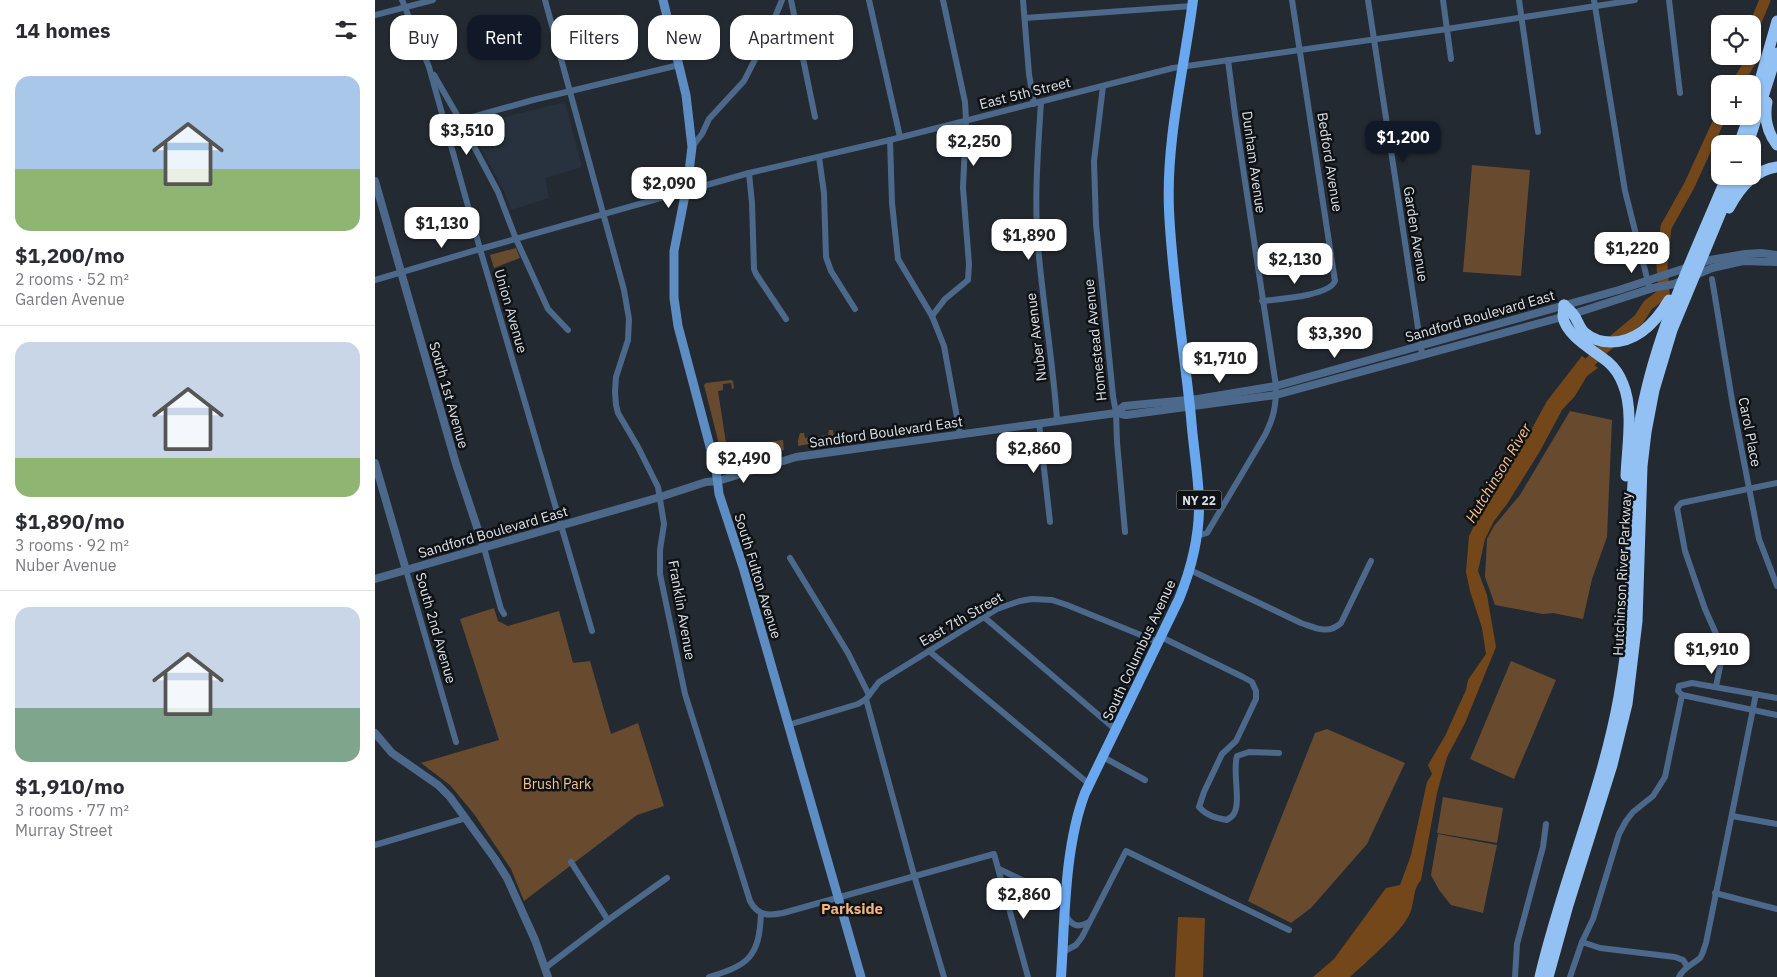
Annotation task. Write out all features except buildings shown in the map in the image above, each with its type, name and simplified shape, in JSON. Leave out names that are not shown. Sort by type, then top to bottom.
[{"type":"highway","points":[[1761,77],[1777,21]]},
{"type":"highway","points":[[1751,135],[1777,54]]},
{"type":"highway","points":[[1773,68],[1766,117],[1769,130],[1777,145]]},
{"type":"highway","points":[[1712,235],[1747,182],[1764,170],[1777,167]]},
{"type":"highway","name":"Hutchinson River Parkway","points":[[1540,977],[1559,906],[1611,738],[1625,657],[1630,600],[1632,486],[1639,426],[1653,359],[1676,299],[1703,245],[1724,185]]},
{"type":"highway","name":"Hutchinson River Parkway","points":[[1703,245],[1712,235],[1732,185]]},
{"type":"highway","points":[[1584,338],[1619,342],[1631,338],[1652,324],[1676,299]]},
{"type":"highway","name":"Hutchinson River Parkway","points":[[1548,977],[1568,905],[1612,765],[1627,704],[1637,620],[1641,490],[1645,441],[1651,406],[1676,299]]},
{"type":"highway","points":[[1567,312],[1569,328],[1584,338],[1621,379],[1629,404],[1625,504],[1626,572],[1630,600]]},
{"type":"main road","name":"South Fulton Avenue","points":[[663,0],[686,95],[692,147],[674,252],[674,298],[682,343],[716,469],[719,494],[743,567],[861,977]]},
{"type":"main road","name":"South Columbus Avenue","points":[[1061,977],[1066,901],[1074,826],[1089,784],[1179,599],[1190,570],[1197,536],[1199,498],[1171,235],[1169,184],[1171,138],[1193,3]]},
{"type":"street","points":[[375,15],[403,3],[433,0]]},
{"type":"street","name":"Franklin Avenue","points":[[545,0],[624,290],[629,319],[628,340],[616,377],[616,405],[618,413],[658,487],[664,524],[660,550],[660,574],[685,694],[750,901],[753,908],[761,914]]},
{"type":"street","points":[[692,147],[702,134],[709,119],[744,81],[768,34],[782,0]]},
{"type":"street","points":[[791,0],[815,117]]},
{"type":"street","points":[[869,0],[900,137]]},
{"type":"street","points":[[932,316],[945,299],[968,280],[969,264],[963,188],[965,102],[943,0]]},
{"type":"street","name":"Nuber Avenue","points":[[1023,0],[1029,74],[1037,103],[1037,223],[1057,420]]},
{"type":"street","name":"Bedford Avenue","points":[[1262,301],[1319,292],[1335,281],[1292,0]]},
{"type":"street","name":"Garden Avenue","points":[[1368,0],[1421,350]]},
{"type":"street","points":[[1443,0],[1451,59]]},
{"type":"street","points":[[1519,0],[1538,132]]},
{"type":"street","name":"East 5th Street","points":[[375,280],[749,173],[890,140],[1182,66],[1447,29],[1595,4],[1635,0]]},
{"type":"street","points":[[1669,0],[1680,93]]},
{"type":"street","name":"Union Avenue","points":[[403,3],[429,67],[479,249],[592,631]]},
{"type":"street","points":[[1025,18],[1193,3]]},
{"type":"street","points":[[1595,4],[1625,191],[1650,285]]},
{"type":"street","name":"Dunham Avenue","points":[[1197,536],[1207,533],[1265,435],[1275,412],[1276,390],[1228,60]]},
{"type":"street","points":[[444,125],[679,65]]},
{"type":"street","points":[[429,67],[460,120],[498,192],[516,239],[548,308],[568,330]]},
{"type":"street","name":"Homestead Avenue","points":[[1103,86],[1095,162],[1096,224],[1116,412],[1125,532]]},
{"type":"street","points":[[890,140],[892,202],[898,259],[932,316],[943,346],[960,434]]},
{"type":"street","points":[[819,157],[824,193],[825,249],[831,271],[855,309]]},
{"type":"street","points":[[749,173],[755,274],[786,319]]},
{"type":"street","name":"South 1st Avenue","points":[[375,181],[456,464],[504,614]]},
{"type":"street","name":"Sandford Boulevard East","points":[[375,579],[706,482],[718,481],[795,456],[1116,412],[1124,406],[1189,403],[1276,390],[1567,312],[1650,285],[1710,260],[1745,254],[1777,255]]},
{"type":"street","name":"Sandford Boulevard East","points":[[1567,312],[1650,285],[1674,284],[1712,268],[1743,261],[1777,262]]},
{"type":"street","name":"Carol Place","points":[[1713,279],[1748,489],[1759,539],[1777,586]]},
{"type":"street","points":[[1039,423],[1050,522]]},
{"type":"street","name":"South 2nd Avenue","points":[[375,463],[456,742]]},
{"type":"street","points":[[1716,686],[1721,662],[1721,646],[1705,609],[1685,551],[1677,508],[1681,503],[1777,484]]},
{"type":"street","points":[[791,558],[848,653],[868,697],[913,875],[944,977]]},
{"type":"street","points":[[1190,570],[1301,623],[1328,630],[1335,628],[1341,623],[1371,560]]},
{"type":"street","name":"East 7th Street","points":[[789,725],[858,704],[868,697],[879,682],[997,609],[1020,601],[1032,599],[1051,600],[1160,640],[1243,676],[1252,682],[1256,691],[1256,700],[1236,741],[1222,754],[1204,792],[1199,807],[1204,813],[1227,820],[1234,815],[1236,806],[1235,764],[1237,756],[1249,752],[1279,752]]},
{"type":"street","points":[[984,617],[1116,730]]},
{"type":"street","points":[[929,651],[1089,784]]},
{"type":"street","points":[[1777,698],[1692,683],[1679,686],[1678,691],[1682,695],[1777,714]]},
{"type":"street","points":[[1679,977],[1687,966],[1703,954],[1756,694]]},
{"type":"street","points":[[1570,977],[1582,942],[1593,919],[1619,834],[1626,820],[1633,812],[1658,791],[1665,777],[1682,695]]},
{"type":"street","points":[[375,734],[392,753],[438,785],[466,818],[507,878],[535,940],[548,977]]},
{"type":"street","points":[[1103,758],[1145,780]]},
{"type":"street","points":[[1732,816],[1777,824]]},
{"type":"street","points":[[375,845],[466,818]]},
{"type":"street","points":[[1515,977],[1517,944],[1543,847],[1546,824]]},
{"type":"street","points":[[1063,952],[1076,946],[1125,851],[1289,930]]},
{"type":"street","points":[[709,977],[739,967],[751,956],[761,930],[761,914],[783,913],[913,875],[994,854],[1027,977]]},
{"type":"street","points":[[571,862],[608,920]]},
{"type":"street","points":[[999,869],[1066,901]]},
{"type":"street","points":[[545,968],[667,878]]},
{"type":"street","points":[[1715,892],[1777,909]]},
{"type":"street","points":[[1065,914],[1075,926],[1083,926],[1090,922]]},
{"type":"street","points":[[1582,942],[1600,948],[1675,957],[1683,960],[1687,966]]},
{"type":"shaded area","points":[[565,102],[582,167],[545,178],[549,198],[511,210],[504,191],[469,126]]},
{"type":"shaded area","points":[[1582,356],[1598,368],[1587,376],[1575,396],[1562,410],[1540,451],[1507,504],[1494,521],[1485,539],[1478,571],[1487,595],[1496,647],[1465,723],[1447,757],[1437,793],[1421,880],[1416,888],[1412,909],[1400,929],[1350,977],[1313,977],[1334,959],[1386,888],[1400,885],[1411,855],[1427,782],[1432,774],[1428,765],[1445,736],[1466,690],[1468,680],[1486,654],[1482,628],[1466,572],[1469,536],[1498,477],[1519,441],[1529,434],[1547,401]]},
{"type":"shaded area","points":[[1178,917],[1205,918],[1203,977],[1175,977]]},
{"type":"green space","points":[[1472,165],[1530,170],[1521,276],[1463,272]]},
{"type":"green space","points":[[516,248],[520,258],[494,268],[490,255]]},
{"type":"green space","points":[[733,381],[734,388],[732,389],[731,383],[723,384],[723,390],[718,391],[726,443],[731,442],[732,447],[783,440],[784,450],[727,466],[724,464],[704,385],[706,383]]},
{"type":"green space","points":[[1570,411],[1612,420],[1607,537],[1592,579],[1583,619],[1495,605],[1485,577],[1487,539],[1494,526],[1520,495]]},
{"type":"green space","points":[[829,430],[833,430],[834,439],[798,446],[800,433],[804,433],[805,438],[828,435]]},
{"type":"green space","name":"Brush Park","points":[[494,608],[498,621],[508,626],[559,611],[573,663],[590,661],[611,734],[638,723],[664,806],[637,815],[524,901],[511,869],[474,814],[450,785],[421,763],[499,740],[460,619]]},
{"type":"green space","points":[[1511,661],[1556,680],[1514,779],[1470,759]]},
{"type":"green space","points":[[1327,729],[1405,763],[1367,844],[1311,908],[1291,923],[1248,901],[1315,733]]},
{"type":"green space","points":[[1443,797],[1503,808],[1497,843],[1437,833]]},
{"type":"green space","points":[[1438,834],[1497,845],[1483,913],[1451,905],[1439,890],[1431,875]]},
{"type":"waterway","name":"Hutchinson River","points":[[1759,15],[1765,0]]},
{"type":"waterway","name":"Hutchinson River","points":[[1742,75],[1748,65]]},
{"type":"waterway","name":"Hutchinson River","points":[[1580,372],[1602,350],[1639,319],[1648,305],[1664,293],[1662,265],[1666,227],[1689,186],[1717,125]]},
{"type":"district","name":"Parkside","points":[[852,908]]}]
